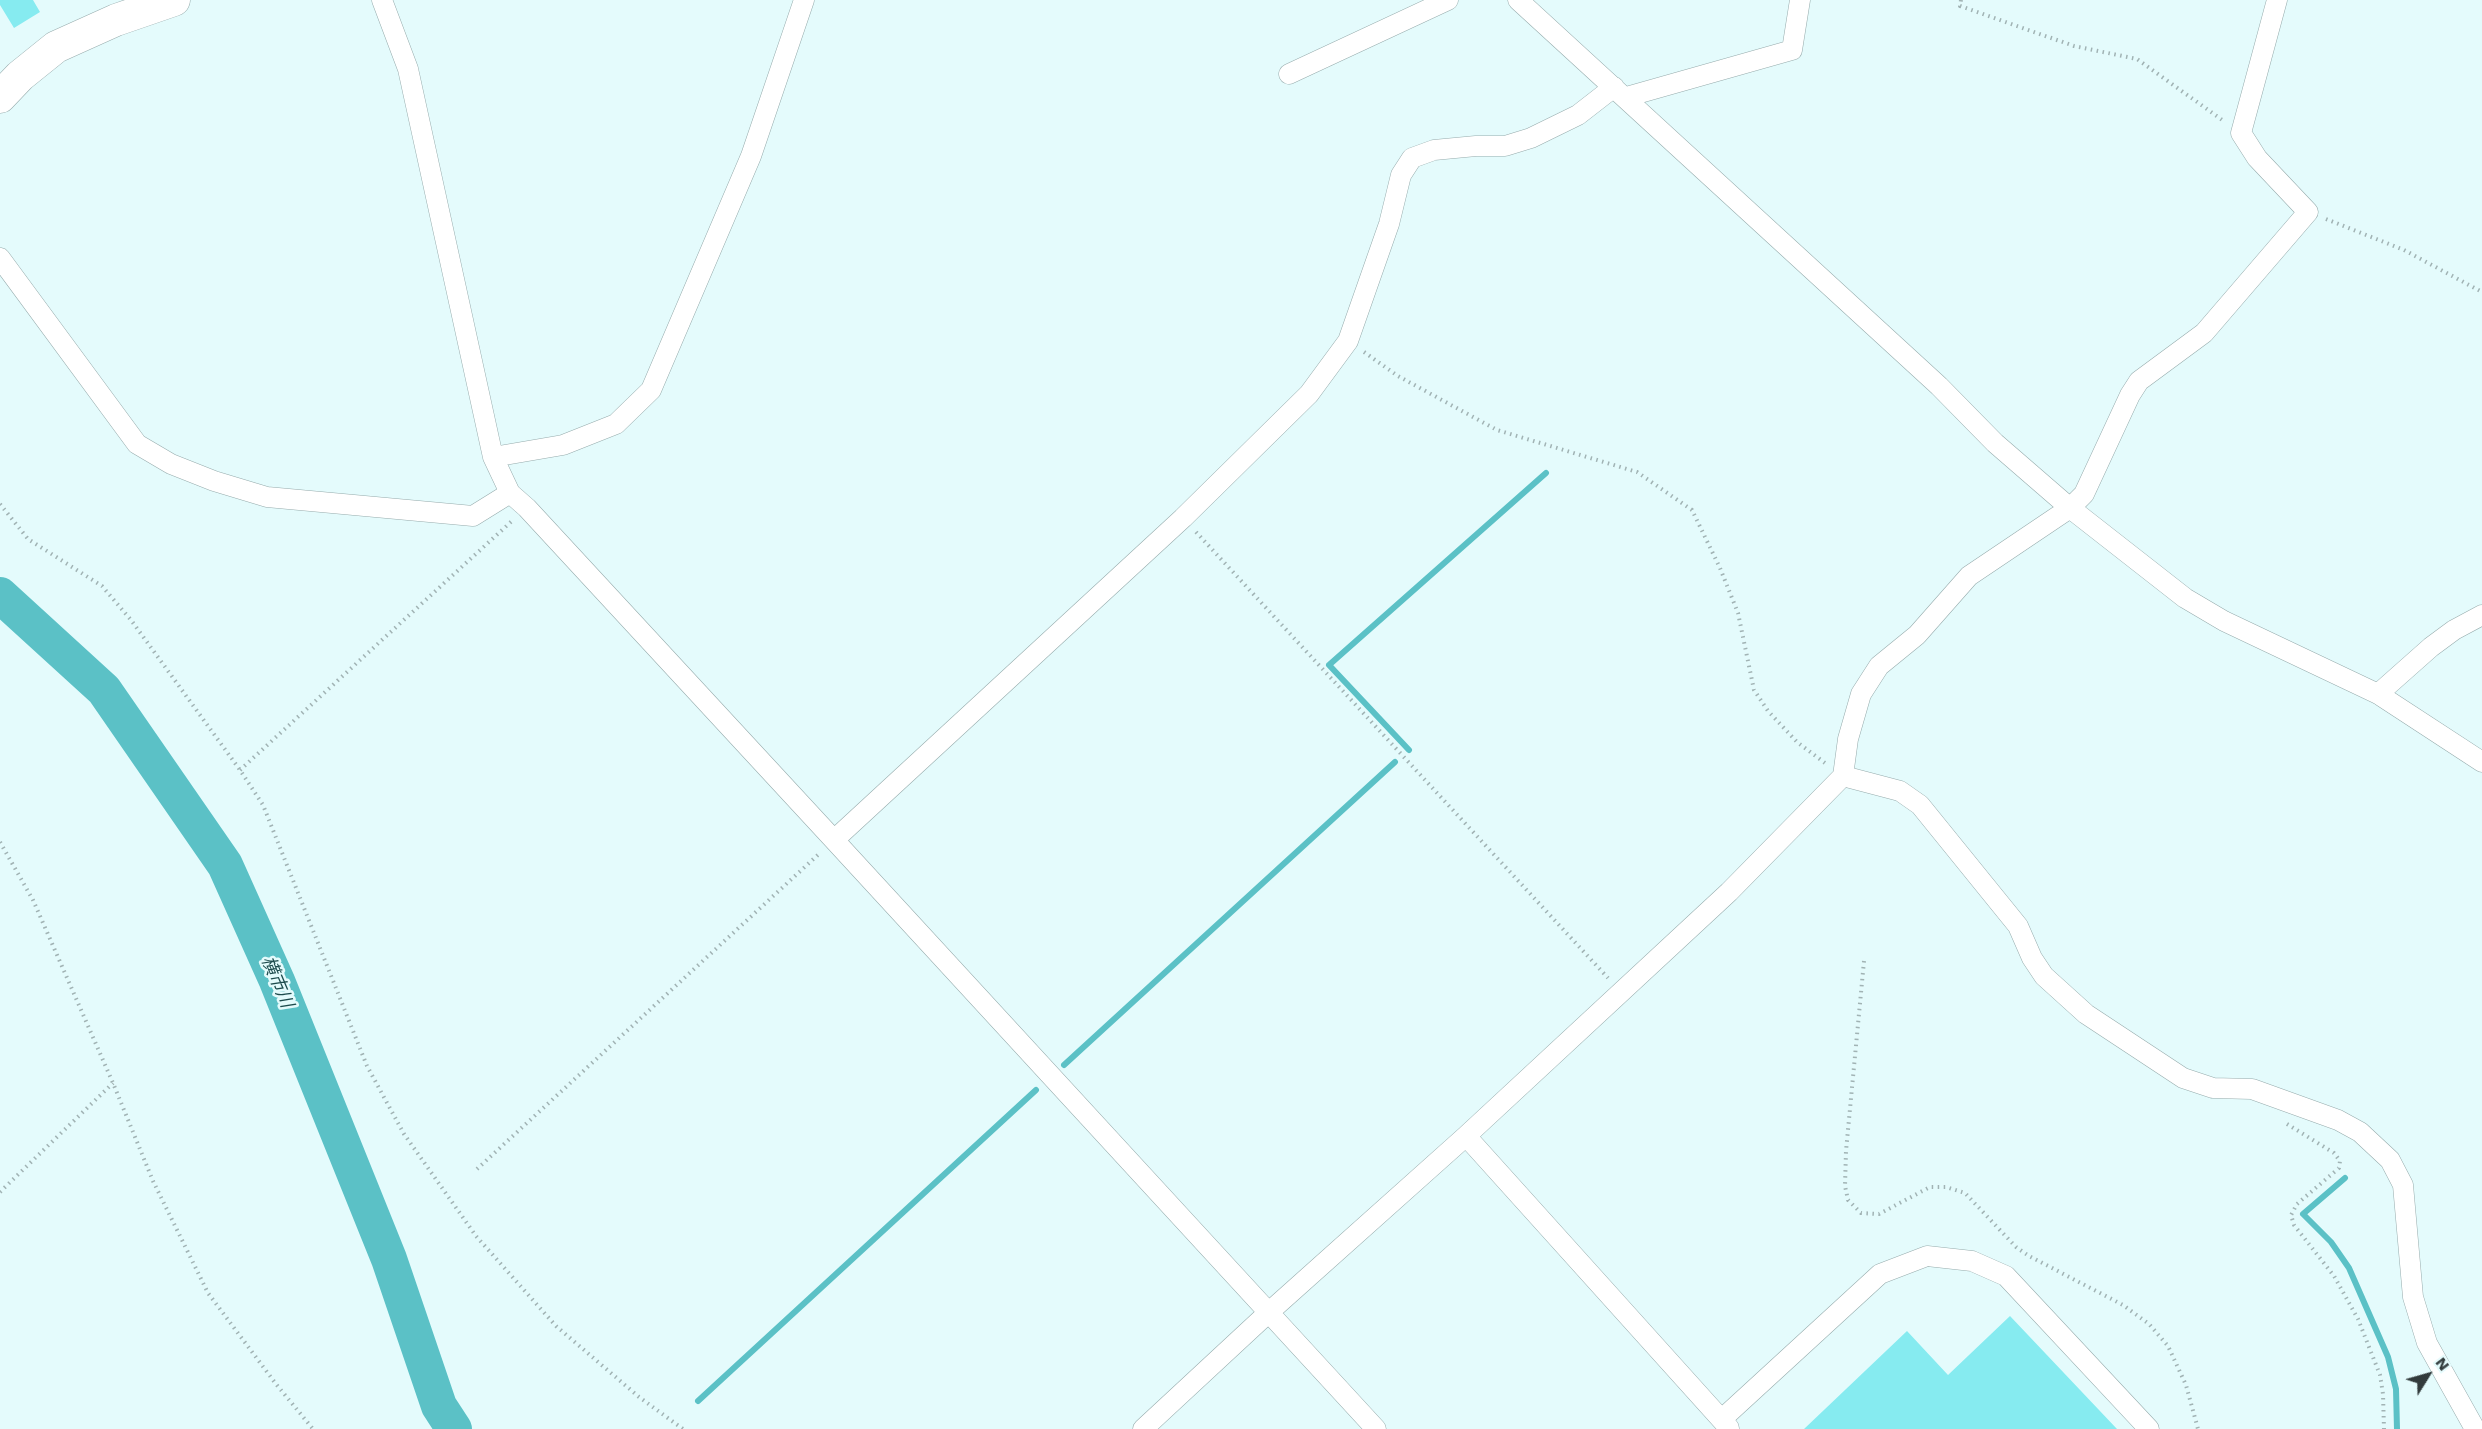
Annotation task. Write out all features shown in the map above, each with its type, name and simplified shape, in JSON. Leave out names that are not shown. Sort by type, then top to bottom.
[{"type":"main road","points":[[0,97],[20,76],[56,47],[116,20],[174,0]]},
{"type":"street","points":[[382,0],[408,69],[493,457],[510,493],[527,508],[1376,1429]]},
{"type":"street","points":[[493,457],[563,445],[616,424],[651,390],[751,156],[804,0]]},
{"type":"street","points":[[1289,74],[1448,0]]},
{"type":"street","points":[[1518,0],[1939,386],[1995,443],[2070,508],[2185,598],[2224,621],[2378,694],[2482,762]]},
{"type":"street","points":[[834,840],[1183,518],[1309,394],[1348,341],[1389,224],[1401,175],[1412,158],[1434,150],[1505,146],[1532,138],[1620,92],[1792,50],[1800,0]]},
{"type":"street","points":[[1143,1429],[1268,1313],[1466,1136],[1729,892],[1843,776],[1848,739],[1861,694],[1879,666],[1917,635],[1970,576],[2070,508],[2084,494],[2130,395],[2139,381],[2204,333],[2308,212],[2257,158],[2241,133],[2277,0]]},
{"type":"street","points":[[0,258],[137,444],[171,464],[214,481],[267,497],[473,516],[510,493]]},
{"type":"street","points":[[2378,694],[2431,647],[2454,630],[2482,615]]},
{"type":"street","points":[[1843,776],[1900,791],[1920,805],[2018,926],[2032,958],[2044,976],[2086,1014],[2183,1078],[2213,1088],[2252,1089],[2338,1120],[2360,1132],[2390,1160],[2403,1185],[2413,1297],[2427,1343],[2475,1429]]},
{"type":"street","points":[[1466,1136],[1726,1424],[1880,1274],[1927,1257],[1972,1261],[2006,1276],[2149,1429]]},
{"type":"path","points":[[1961,0],[1960,6],[2074,46],[2137,59],[2241,133]]},
{"type":"path","points":[[2308,212],[2404,250],[2482,292]]},
{"type":"path","points":[[1348,341],[1398,376],[1497,430],[1636,472],[1692,510],[1720,568],[1738,613],[1754,690],[1768,711],[1797,742],[1843,776]]},
{"type":"path","points":[[0,504],[28,539],[102,586],[131,620],[240,770],[263,806],[367,1066],[404,1134],[476,1236],[556,1326],[639,1397],[683,1429]]},
{"type":"path","points":[[240,770],[527,508]]},
{"type":"path","points":[[1183,518],[1621,992]]},
{"type":"path","points":[[477,1168],[834,840]]},
{"type":"path","points":[[0,842],[33,900],[153,1181],[208,1293],[313,1429]]},
{"type":"path","points":[[1846,1151],[1864,961]]},
{"type":"path","points":[[0,1192],[113,1083]]},
{"type":"path","points":[[2279,1119],[2334,1153],[2340,1161],[2339,1168],[2297,1204],[2291,1215],[2294,1225],[2334,1276],[2358,1319],[2380,1375],[2384,1429]]},
{"type":"building","points":[[0,0],[33,0],[40,12],[14,28],[0,5]]},
{"type":"building","points":[[2010,1316],[2117,1429],[1804,1429],[1907,1331],[1948,1375]]},
{"type":"waterway","points":[[1409,750],[1329,665],[1546,473]]},
{"type":"waterway","name":"横市川","points":[[0,595],[104,690],[225,865],[277,981],[389,1259],[439,1406],[454,1429]]},
{"type":"waterway","points":[[1064,1065],[1395,762]]},
{"type":"waterway","points":[[698,1401],[1036,1090]]},
{"type":"waterway","points":[[2345,1178],[2303,1214],[2331,1242],[2349,1268],[2388,1357],[2396,1389],[2397,1429]]}]
